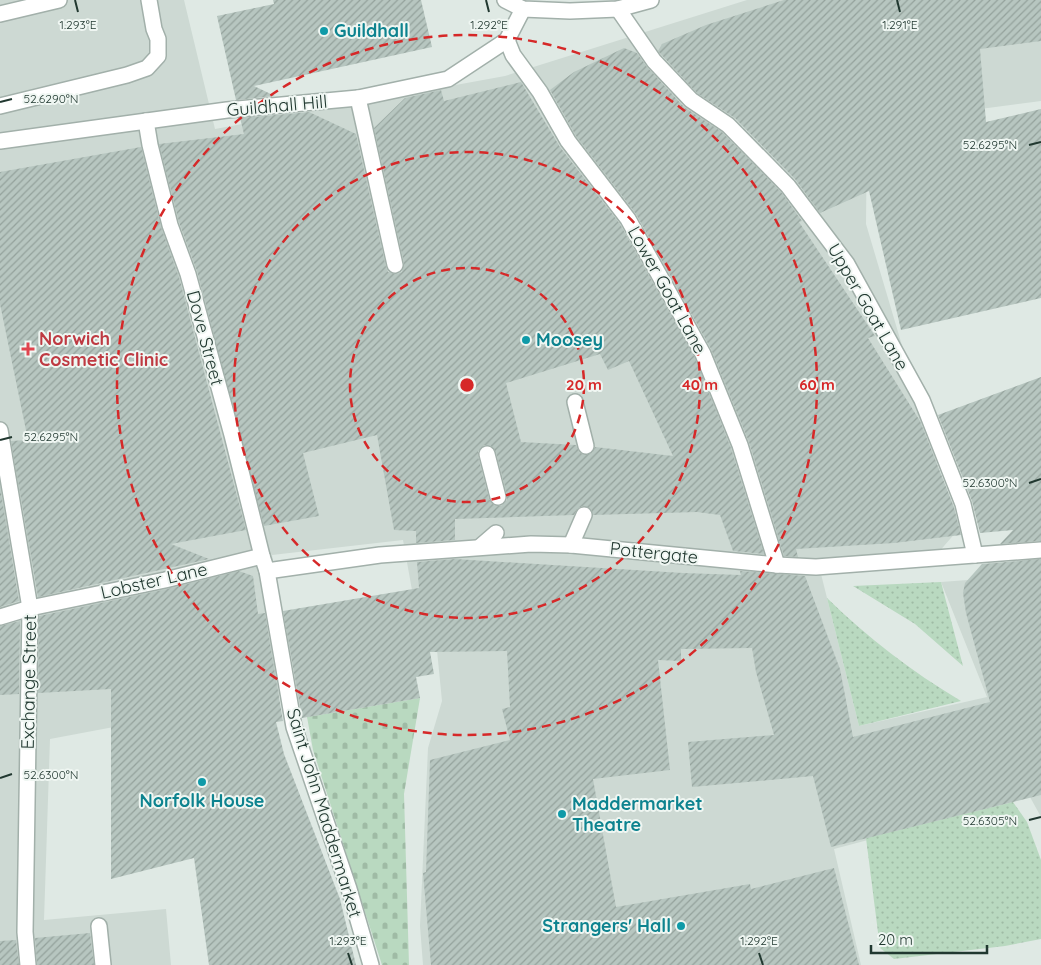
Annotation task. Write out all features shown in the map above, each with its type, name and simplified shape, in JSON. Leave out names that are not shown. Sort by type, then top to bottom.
[{"type":"street","points":[[0,14],[59,0]]},
{"type":"street","points":[[0,106],[127,75],[147,68],[158,56],[158,40],[149,0]]},
{"type":"street","points":[[505,0],[523,8],[570,11],[618,9],[651,0]]},
{"type":"street","name":"Guildhall Hill","points":[[0,141],[227,110],[358,98],[448,80],[507,40],[523,8]]},
{"type":"street","name":"Upper Goat Lane","points":[[618,9],[654,61],[691,100],[728,124],[788,186],[847,264],[922,400],[963,504],[975,555]]},
{"type":"street","name":"Lower Goat Lane","points":[[507,40],[513,55],[540,92],[568,141],[628,220],[703,354],[740,445],[777,565]]},
{"type":"street","points":[[358,98],[395,265]]},
{"type":"street","name":"Dove Street","points":[[146,121],[170,225],[188,274],[232,435],[262,556]]},
{"type":"street","points":[[575,402],[586,446]]},
{"type":"street","name":"Exchange Street","points":[[0,430],[30,608],[25,932],[28,965]]},
{"type":"street","points":[[487,454],[498,497]]},
{"type":"street","points":[[571,544],[584,515]]},
{"type":"street","points":[[481,546],[496,533]]},
{"type":"street","name":"Pottergate","points":[[268,571],[339,560],[481,546],[571,544],[777,565],[816,567],[1041,550]]},
{"type":"street","points":[[262,556],[268,571]]},
{"type":"street","name":"Lobster Lane","points":[[0,617],[30,608],[165,580],[262,556]]},
{"type":"street","name":"Saint John Maddermarket","points":[[268,571],[294,727],[349,889],[371,965]]},
{"type":"street","points":[[99,926],[103,965]]},
{"type":"shaded area","points":[[0,0],[184,0],[215,129],[505,76],[747,0],[1041,0],[1041,101],[867,124],[866,224],[957,531],[931,561],[821,574],[859,726],[987,697],[941,582],[1023,576],[1024,557],[1041,557],[1041,817],[1030,797],[834,849],[861,965],[423,965],[420,926],[428,748],[442,701],[435,630],[419,629],[403,540],[272,555],[295,693],[50,739],[44,920],[166,909],[171,965],[0,965]]},
{"type":"green space","points":[[941,582],[963,666],[915,624],[853,586]]},
{"type":"green space","points":[[827,598],[858,627],[891,653],[961,701],[859,726]]},
{"type":"green space","points":[[420,698],[404,794],[409,965],[382,965],[313,750],[307,717]]},
{"type":"green space","points":[[1013,802],[1027,822],[1041,860],[1041,939],[1005,946],[894,959],[880,948],[866,838]]},
{"type":"building","name":"Guildhall","points":[[273,0],[421,0],[432,47],[254,86],[275,96],[236,100],[217,16],[274,4]]},
{"type":"building","points":[[784,0],[1041,0],[1041,41],[980,49],[986,122],[1041,109],[1041,298],[901,330],[869,191],[820,213],[795,179],[735,118],[697,93],[658,51],[662,44],[706,25]]},
{"type":"building","points":[[624,48],[637,53],[647,67],[684,107],[722,132],[781,192],[802,221],[799,222],[875,336],[868,338],[920,421],[954,507],[961,535],[894,543],[796,549],[798,557],[784,556],[749,442],[711,349],[636,214],[576,136],[550,90],[574,72]]},
{"type":"building","points":[[521,82],[560,147],[620,224],[695,358],[731,448],[764,554],[733,551],[720,515],[697,512],[593,515],[591,509],[583,506],[578,508],[574,515],[455,519],[455,540],[416,543],[416,531],[394,530],[377,435],[303,453],[319,516],[264,526],[197,271],[179,222],[159,144],[244,134],[240,118],[309,112],[356,134],[386,267],[388,272],[397,274],[402,272],[404,263],[374,128],[405,98],[441,90],[444,101]],"holes":[[[600,354],[608,370],[629,361],[673,456],[595,447],[592,453],[584,455],[579,452],[576,445],[521,442],[506,383]],[[484,445],[490,445],[496,452],[507,495],[507,500],[501,506],[495,506],[489,499],[478,456],[478,451]]]},
{"type":"building","points":[[141,147],[161,227],[179,277],[246,530],[171,544],[209,559],[38,597],[11,441],[28,440],[0,304],[0,172]]},
{"type":"building","points":[[1041,377],[1041,541],[1000,544],[1013,530],[980,533],[972,501],[938,415]]},
{"type":"building","points":[[0,486],[19,601],[0,607]]},
{"type":"building","points":[[455,559],[683,573],[741,575],[740,571],[805,576],[840,669],[853,737],[990,702],[966,613],[963,593],[965,583],[982,564],[1041,559],[1041,795],[831,847],[813,776],[692,787],[688,742],[774,735],[756,672],[752,648],[681,649],[681,661],[658,660],[670,770],[593,779],[616,907],[750,884],[751,889],[834,868],[859,965],[431,965],[423,873],[426,872],[430,760],[510,740],[502,709],[510,707],[507,651],[430,652],[434,674],[416,677],[420,698],[302,718],[283,611],[419,588],[417,562]]},
{"type":"building","points":[[239,571],[253,576],[258,614],[265,613],[283,721],[276,722],[284,754],[340,899],[356,965],[209,965],[194,858],[111,879],[111,689],[38,693],[39,616],[167,589]]},
{"type":"building","points":[[20,621],[19,694],[0,695],[0,626]]},
{"type":"building","points":[[90,933],[94,965],[37,965],[35,938]]},
{"type":"building","points":[[16,940],[19,965],[0,965],[0,941]]},
{"type":"place","name":"Guildhall","points":[[324,31]]},
{"type":"place","name":"Moosey","points":[[526,340]]},
{"type":"place","name":"Norwich Cosmetic Clinic","points":[[28,349]]},
{"type":"place","name":"Norfolk House","points":[[202,782]]},
{"type":"place","name":"Maddermarket Theatre","points":[[562,814]]},
{"type":"place","name":"Strangers' Hall","points":[[681,926]]}]
